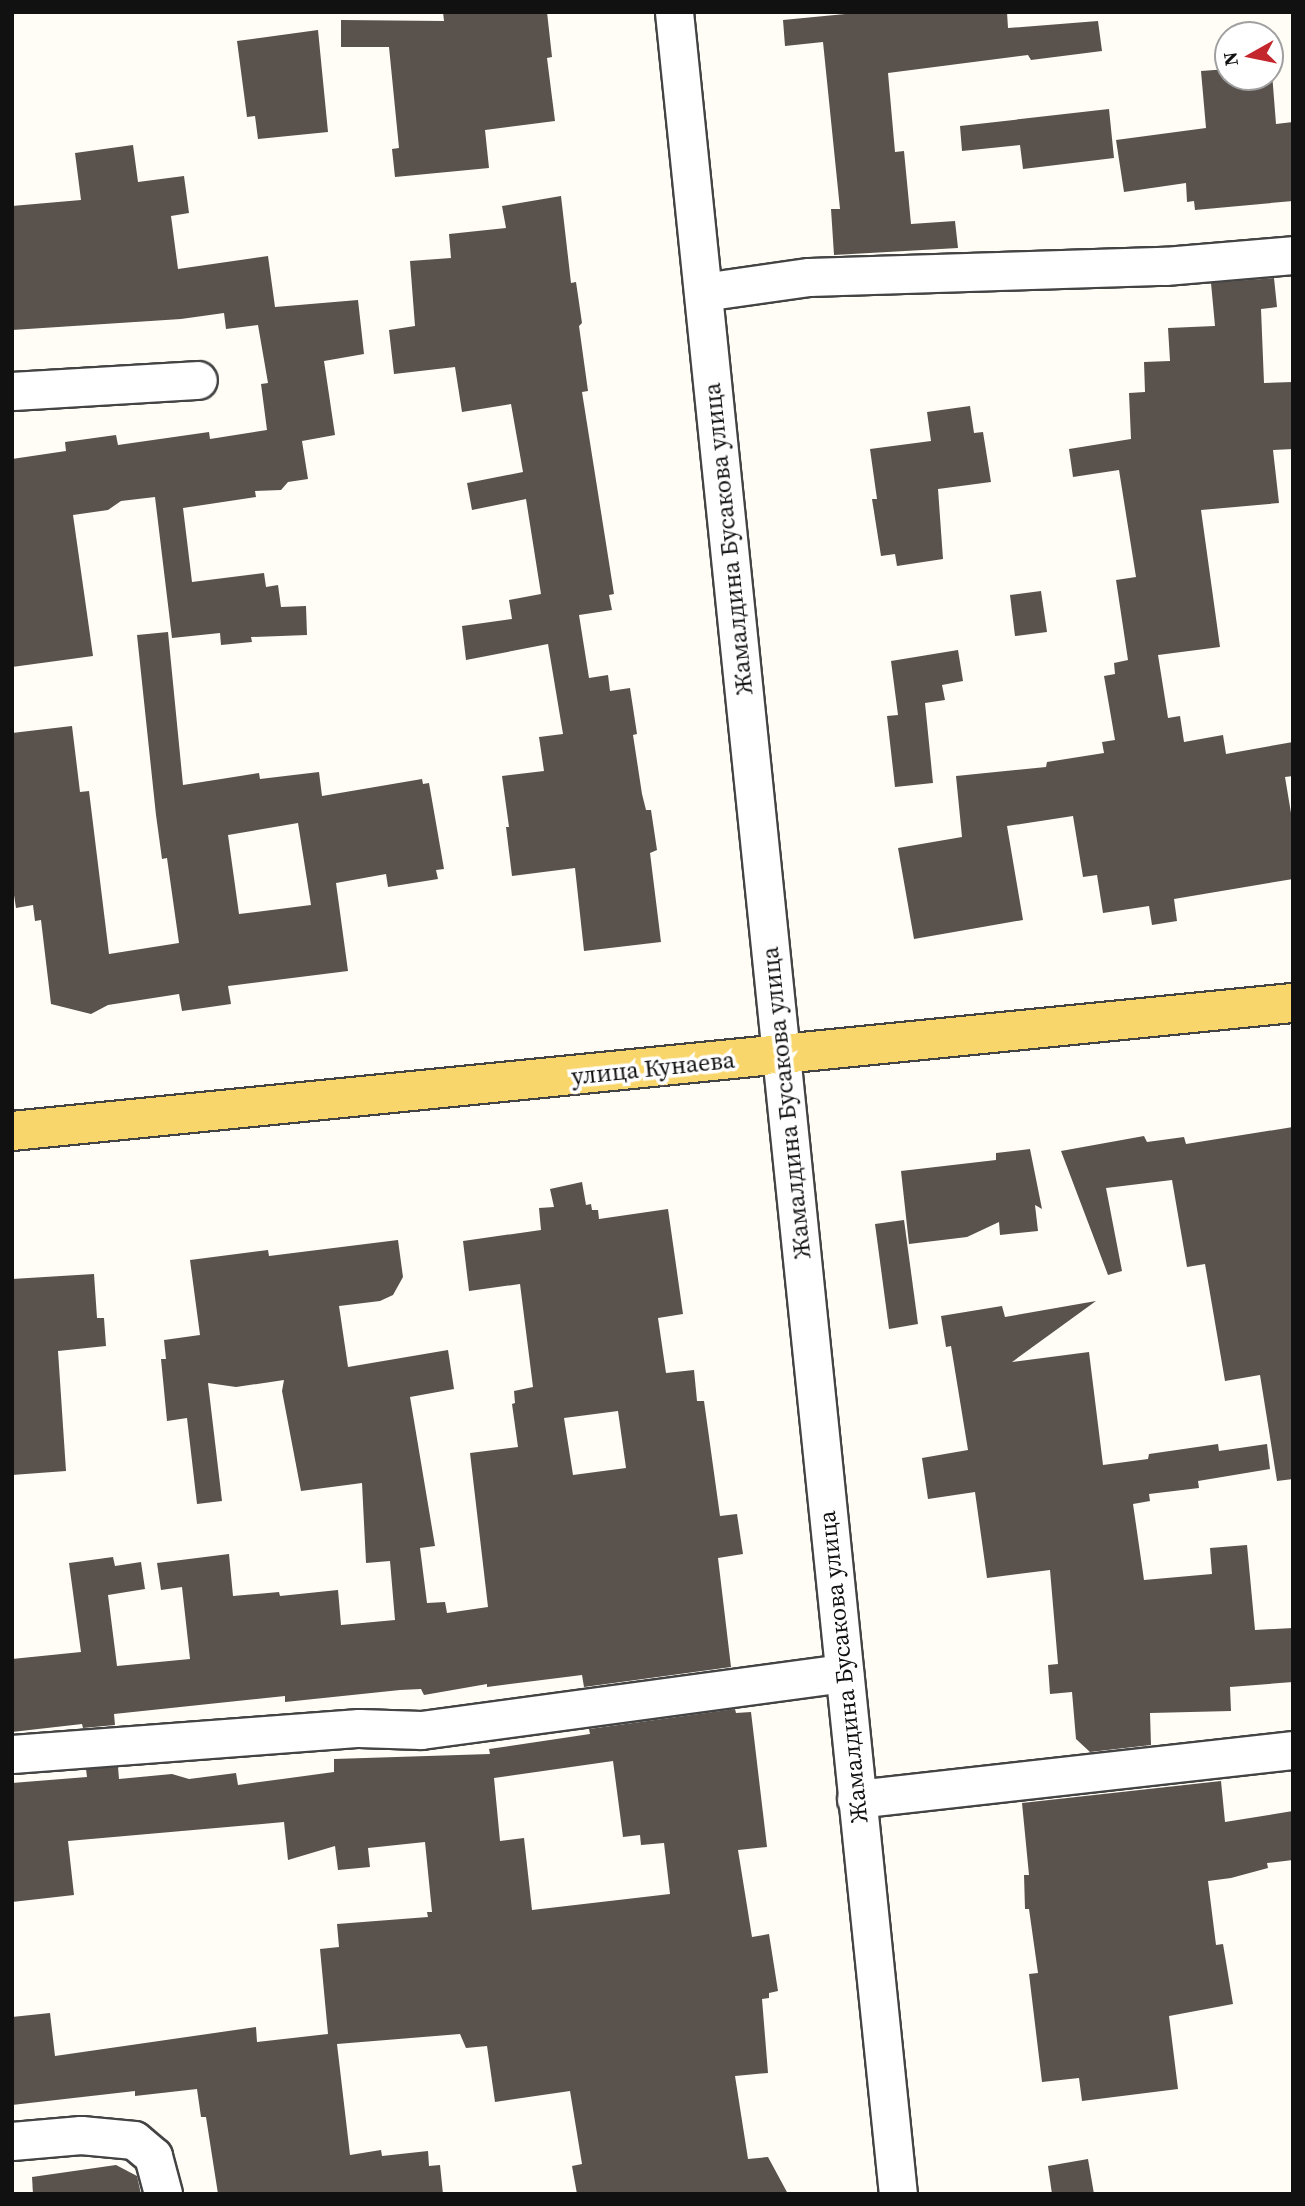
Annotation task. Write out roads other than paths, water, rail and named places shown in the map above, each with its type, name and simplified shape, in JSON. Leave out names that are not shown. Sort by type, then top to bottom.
[{"type":"main road","name":"улица Кунаева","points":[[12,1131],[1293,1003]]},
{"type":"street","name":"Жамалдина Бусакова улица","points":[[674,12],[898,2194]]},
{"type":"street","points":[[703,292],[809,277],[1165,266],[1293,255]]},
{"type":"street","points":[[12,391],[198,380]]},
{"type":"street","points":[[12,1754],[359,1728],[421,1730],[844,1673]]},
{"type":"street","points":[[856,1799],[1293,1750]]},
{"type":"street","points":[[12,2141],[81,2135],[134,2140],[153,2156],[163,2194]]}]
